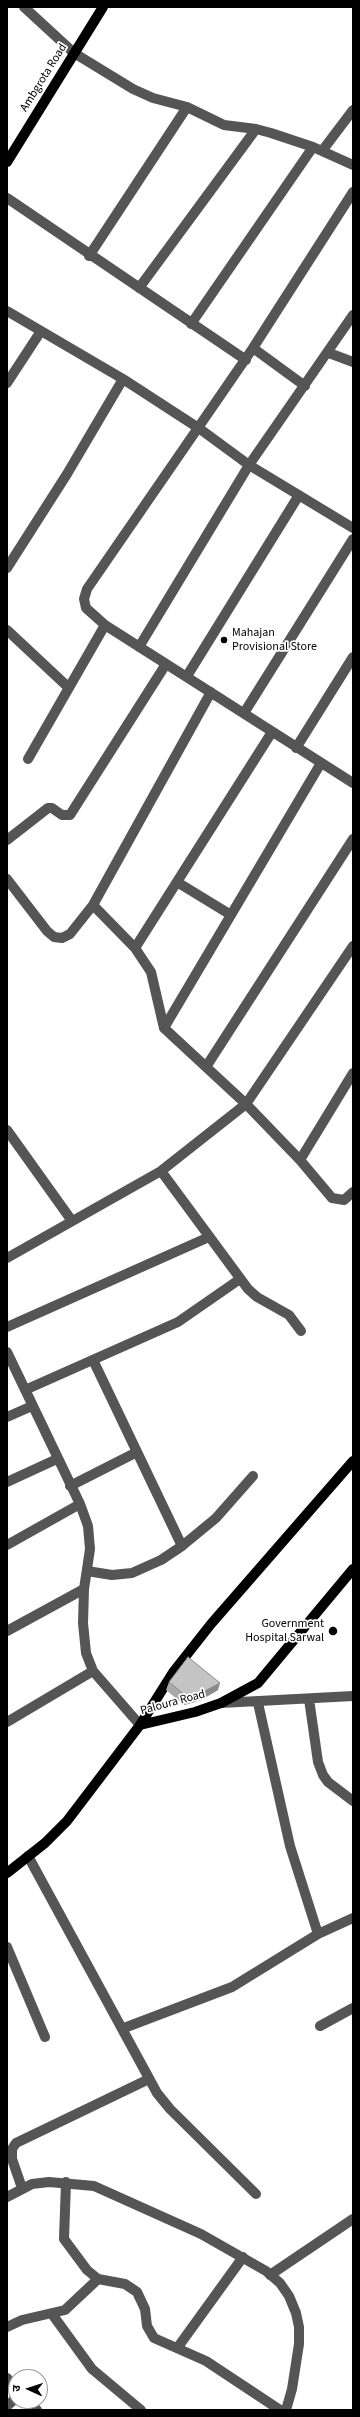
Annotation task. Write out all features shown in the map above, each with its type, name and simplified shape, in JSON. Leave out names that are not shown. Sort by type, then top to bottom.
[{"type":"main road","name":"Ambgrota Road","points":[[7,162],[103,7]]},
{"type":"main road","points":[[140,1724],[174,1671],[211,1624],[353,1461]]},
{"type":"main road","name":"Paloura Road","points":[[7,1873],[67,1821],[140,1724],[195,1712],[221,1703],[258,1683],[353,1569]]},
{"type":"street","points":[[24,7],[74,53],[133,89],[153,98],[187,107],[224,125],[256,129],[318,149],[353,165]]},
{"type":"street","points":[[89,256],[187,107]]},
{"type":"street","points":[[191,324],[318,149],[353,110]]},
{"type":"street","points":[[139,288],[256,129]]},
{"type":"street","points":[[352,782],[296,748],[187,676],[105,625],[86,608],[84,599],[87,589],[254,348],[353,192]]},
{"type":"street","points":[[7,198],[89,256],[246,360]]},
{"type":"street","points":[[7,311],[122,379],[200,428],[249,465],[353,528]]},
{"type":"street","points":[[139,647],[249,465],[329,353],[353,315]]},
{"type":"street","points":[[7,384],[41,331]]},
{"type":"street","points":[[254,348],[305,386]]},
{"type":"street","points":[[329,353],[353,362]]},
{"type":"street","points":[[7,568],[67,474],[122,379]]},
{"type":"street","points":[[187,676],[299,495]]},
{"type":"street","points":[[244,713],[353,539]]},
{"type":"street","points":[[28,759],[105,625]]},
{"type":"street","points":[[7,630],[69,688]]},
{"type":"street","points":[[296,748],[353,657]]},
{"type":"street","points":[[7,840],[48,808],[52,808],[62,815],[70,815],[166,664]]},
{"type":"street","points":[[7,879],[47,931],[54,937],[62,938],[70,934],[93,904],[211,692]]},
{"type":"street","points":[[134,948],[272,732]]},
{"type":"street","points":[[164,1028],[321,763]]},
{"type":"street","points":[[206,1067],[353,839]]},
{"type":"street","points":[[177,882],[231,915]]},
{"type":"street","points":[[93,904],[134,948],[151,972],[164,1028],[246,1104],[300,1160],[332,1198],[344,1200],[353,1192]]},
{"type":"street","points":[[7,1258],[161,1171],[246,1104],[353,946]]},
{"type":"street","points":[[300,1160],[353,1073]]},
{"type":"street","points":[[7,1130],[72,1221]]},
{"type":"street","points":[[161,1171],[240,1279],[257,1297],[289,1315],[302,1331]]},
{"type":"street","points":[[7,1327],[209,1237]]},
{"type":"street","points":[[25,1390],[178,1322],[240,1279]]},
{"type":"street","points":[[7,1352],[56,1459],[80,1504],[88,1526],[90,1549],[84,1589],[83,1623],[86,1653],[92,1671],[140,1724]]},
{"type":"street","points":[[93,1360],[182,1546]]},
{"type":"street","points":[[7,1417],[32,1406]]},
{"type":"street","points":[[70,1486],[137,1452]]},
{"type":"street","points":[[7,1482],[56,1459]]},
{"type":"street","points":[[87,1571],[112,1575],[132,1573],[162,1560],[182,1546],[216,1518],[253,1476]]},
{"type":"street","points":[[7,1545],[80,1504]]},
{"type":"street","points":[[7,1631],[84,1589]]},
{"type":"street","points":[[7,1722],[92,1671]]},
{"type":"street","points":[[221,1703],[258,1703],[353,1696]]},
{"type":"street","points":[[309,1699],[318,1762],[322,1775],[332,1785],[353,1801]]},
{"type":"street","points":[[258,1703],[290,1846],[318,1934]]},
{"type":"street","points":[[28,1856],[124,2028],[149,2079],[170,2109],[256,2194]]},
{"type":"street","points":[[124,2028],[232,1987],[318,1934],[353,1918]]},
{"type":"street","points":[[7,1947],[45,2037]]},
{"type":"street","points":[[320,2026],[353,2008]]},
{"type":"street","points":[[22,2188],[12,2159],[12,2149],[16,2144],[149,2079]]},
{"type":"street","points":[[7,2197],[22,2188],[49,2182],[82,2183],[108,2191],[201,2234],[243,2257],[270,2275],[289,2296],[296,2313],[299,2327],[294,2375],[286,2410]]},
{"type":"street","points":[[66,2182],[64,2239],[87,2270],[98,2279],[125,2284],[137,2292],[145,2308],[146,2326],[154,2338],[178,2347],[206,2361],[280,2410]]},
{"type":"street","points":[[270,2275],[353,2219]]},
{"type":"street","points":[[178,2347],[243,2257]]},
{"type":"street","points":[[7,2327],[22,2320],[52,2314],[71,2305],[98,2279]]},
{"type":"street","points":[[52,2314],[92,2369],[105,2382],[141,2410]]},
{"type":"building","points":[[188,1657],[220,1683],[203,1692],[187,1697],[169,1682]]},
{"type":"place","name":"Mahajan Provisional Store","points":[[224,640]]},
{"type":"place","name":"Government Hospital Sarwal","points":[[333,1631]]}]
